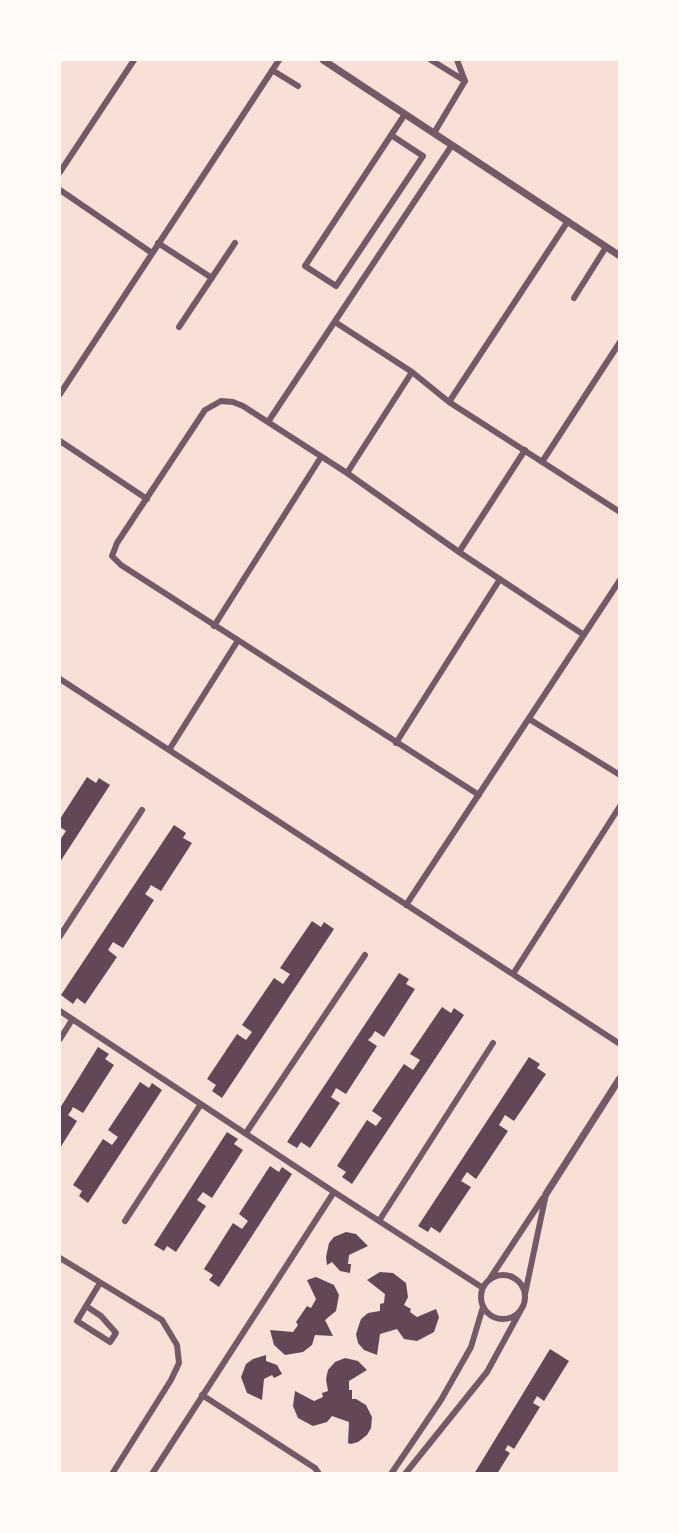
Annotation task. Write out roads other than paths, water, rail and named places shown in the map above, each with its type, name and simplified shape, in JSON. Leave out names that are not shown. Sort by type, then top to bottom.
[{"type":"street","points":[[60,172],[134,60]]},
{"type":"street","points":[[60,394],[279,60]]},
{"type":"street","points":[[323,60],[620,256]]},
{"type":"street","points":[[431,60],[465,81]]},
{"type":"street","points":[[457,60],[465,81]]},
{"type":"street","points":[[272,70],[298,86]]},
{"type":"street","points":[[434,133],[465,81]]},
{"type":"street","points":[[391,135],[423,156],[336,286],[305,266],[391,135],[405,114]]},
{"type":"street","points":[[268,422],[452,145]]},
{"type":"street","points":[[60,190],[152,253]]},
{"type":"street","points":[[449,402],[568,221]]},
{"type":"street","points":[[158,243],[212,278]]},
{"type":"street","points":[[180,327],[235,243]]},
{"type":"street","points":[[574,298],[606,247]]},
{"type":"street","points":[[335,322],[412,372],[449,402],[620,512]]},
{"type":"street","points":[[542,462],[620,342]]},
{"type":"street","points":[[347,473],[412,372]]},
{"type":"street","points":[[479,795],[121,565],[113,556],[117,543],[205,410],[221,401],[233,402],[347,473],[584,635]]},
{"type":"street","points":[[60,441],[147,499]]},
{"type":"street","points":[[459,552],[524,450]]},
{"type":"street","points":[[214,626],[321,457]]},
{"type":"street","points":[[396,743],[500,579]]},
{"type":"street","points":[[407,905],[620,580]]},
{"type":"street","points":[[169,750],[237,642]]},
{"type":"street","points":[[60,679],[620,1044]]},
{"type":"street","points":[[529,719],[620,775]]},
{"type":"street","points":[[513,974],[620,806]]},
{"type":"street","points":[[60,936],[142,810]]},
{"type":"street","points":[[246,1133],[365,955]]},
{"type":"street","points":[[60,1011],[483,1288]]},
{"type":"street","points":[[60,1039],[72,1020]]},
{"type":"street","points":[[379,1221],[494,1043]]},
{"type":"street","points":[[523,1306],[517,1314],[508,1318],[490,1315],[483,1307],[483,1288],[620,1078]]},
{"type":"street","points":[[611,1091],[620,1096]]},
{"type":"street","points":[[125,1220],[201,1104]]},
{"type":"street","points":[[152,1474],[334,1192]]},
{"type":"street","points":[[405,1474],[487,1372],[523,1306],[546,1194]]},
{"type":"street","points":[[60,1258],[162,1320],[174,1338],[178,1354],[179,1363],[171,1380],[112,1474]]},
{"type":"street","points":[[489,1280],[507,1275],[516,1279],[525,1296]]},
{"type":"street","points":[[86,1306],[101,1316],[116,1333],[110,1342],[77,1321],[86,1306],[100,1283]]},
{"type":"street","points":[[391,1474],[441,1400],[471,1347],[483,1307]]},
{"type":"street","points":[[202,1395],[315,1468],[319,1474]]}]
